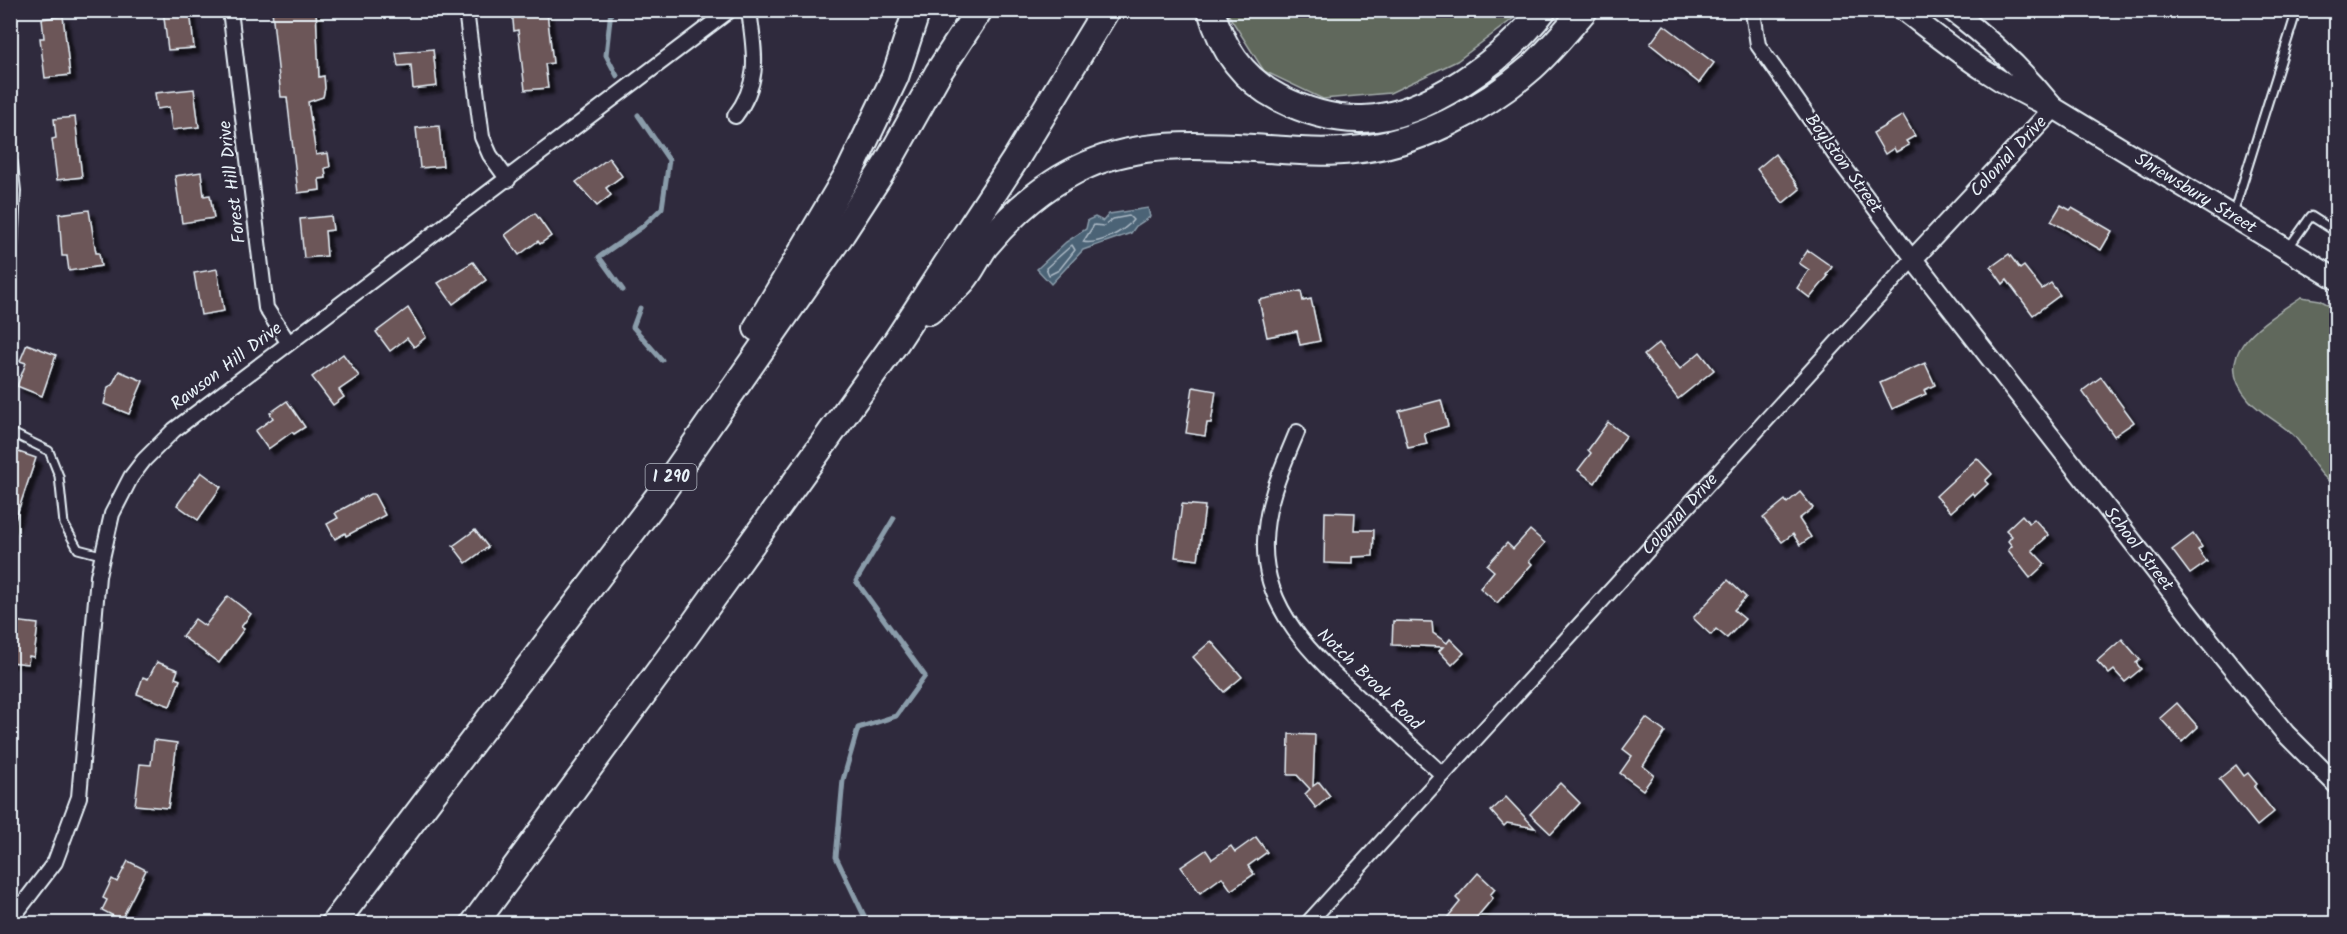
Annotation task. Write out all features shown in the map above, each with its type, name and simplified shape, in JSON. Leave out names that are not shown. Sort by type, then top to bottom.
[{"type":"highway","points":[[697,440],[720,386],[773,304],[850,171],[895,77],[917,10]]},
{"type":"highway","name":"I 290","points":[[334,924],[662,492],[848,224],[979,10]]},
{"type":"highway","points":[[474,924],[689,631],[896,342],[1015,159],[1106,10]]},
{"type":"highway","points":[[1211,10],[1232,57],[1253,82],[1269,93],[1326,115],[1365,119],[1414,106],[1467,79],[1515,42],[1543,10]]},
{"type":"highway","points":[[896,342],[964,279],[974,261],[1011,216],[1051,185],[1088,165],[1122,153],[1162,147],[1215,146],[1342,151],[1384,145],[1413,136],[1477,108],[1513,83],[1533,66],[1584,10]]},
{"type":"main road","points":[[1903,10],[1992,78],[2016,92],[2054,108]]},
{"type":"main road","points":[[1951,10],[1997,46],[2025,73],[2054,108]]},
{"type":"main road","name":"Shrewsbury Street","points":[[2054,108],[2333,275]]},
{"type":"street","name":"Forest Hill Drive","points":[[230,10],[266,308],[288,342]]},
{"type":"street","points":[[466,10],[482,136],[490,155],[508,180]]},
{"type":"street","name":"Rawson Hill Drive","points":[[10,921],[55,862],[79,797],[101,555],[116,504],[144,460],[174,430],[288,342],[508,180],[730,10]]},
{"type":"street","points":[[735,116],[749,95],[754,74],[749,10]]},
{"type":"street","name":"Boylston Street","points":[[1753,12],[1758,45],[1838,159],[1951,307]]},
{"type":"street","name":"Colonial Drive","points":[[1307,924],[1913,259],[2054,108]]},
{"type":"street","points":[[10,164],[13,183],[10,248]]},
{"type":"street","name":"School Street","points":[[1951,307],[2206,636],[2285,733],[2337,784]]},
{"type":"street","name":"Notch Brook Road","points":[[1297,432],[1272,494],[1266,526],[1265,559],[1279,605],[1295,632],[1313,655],[1443,775]]},
{"type":"lane","points":[[2233,216],[2297,10]]},
{"type":"lane","points":[[2287,249],[2311,216],[2337,232]]},
{"type":"lane","points":[[10,432],[49,451],[58,476],[64,524],[78,549],[101,555]]},
{"type":"shaded area","points":[[1226,11],[1520,11],[1457,61],[1390,93],[1323,99],[1264,71]]},
{"type":"shaded area","points":[[2301,297],[2320,300],[2336,309],[2336,486],[2318,470],[2295,437],[2249,400],[2238,383],[2234,367],[2238,353],[2246,340],[2272,317]]},
{"type":"water","points":[[1148,208],[1150,217],[1136,226],[1131,233],[1083,250],[1051,284],[1037,269],[1066,242],[1086,229],[1088,220],[1095,217],[1103,221],[1109,214]]},
{"type":"building","points":[[163,10],[190,10],[194,48],[168,50]]},
{"type":"building","points":[[272,10],[316,10],[319,77],[324,76],[325,88],[323,97],[308,102],[316,155],[328,153],[330,167],[325,168],[326,178],[319,179],[320,190],[298,193],[287,97],[281,97]]},
{"type":"building","points":[[512,10],[547,13],[553,63],[545,64],[548,88],[525,90],[518,30],[514,31]]},
{"type":"building","points":[[63,16],[70,75],[45,78],[40,38],[44,38],[42,19]]},
{"type":"building","points":[[1664,25],[1714,63],[1699,83],[1650,44]]},
{"type":"building","points":[[433,49],[437,86],[413,89],[411,65],[398,66],[396,53]]},
{"type":"building","points":[[194,89],[199,127],[172,130],[169,107],[157,109],[155,93]]},
{"type":"building","points":[[1903,115],[1915,136],[1906,141],[1909,145],[1896,152],[1894,148],[1885,154],[1873,133]]},
{"type":"building","points":[[75,117],[82,177],[57,180],[52,139],[56,138],[54,119]]},
{"type":"building","points":[[439,126],[443,166],[420,168],[416,128]]},
{"type":"building","points":[[1775,154],[1800,189],[1783,203],[1757,169]]},
{"type":"building","points":[[609,158],[622,176],[606,188],[611,195],[597,206],[576,182]]},
{"type":"building","points":[[201,172],[204,196],[210,195],[214,218],[182,223],[175,176]]},
{"type":"building","points":[[2061,205],[2070,210],[2072,208],[2112,231],[2101,250],[2051,221]]},
{"type":"building","points":[[89,210],[96,253],[99,253],[101,266],[69,271],[67,256],[62,256],[59,214]]},
{"type":"building","points":[[535,213],[551,236],[540,244],[538,241],[519,255],[505,235]]},
{"type":"building","points":[[331,216],[333,230],[325,231],[327,256],[304,258],[300,219]]},
{"type":"building","points":[[1808,250],[1832,267],[1826,275],[1828,276],[1810,298],[1797,288],[1809,270],[1799,263]]},
{"type":"building","points":[[2009,254],[2020,269],[2024,266],[2042,289],[2051,283],[2060,295],[2033,315],[2007,280],[2003,284],[1991,267]]},
{"type":"building","points":[[473,262],[486,280],[453,304],[438,283]]},
{"type":"building","points":[[217,269],[224,311],[201,315],[194,273]]},
{"type":"building","points":[[1301,291],[1303,301],[1311,299],[1320,341],[1300,345],[1297,331],[1267,337],[1259,300]]},
{"type":"building","points":[[408,308],[426,337],[414,347],[407,338],[390,351],[376,332]]},
{"type":"building","points":[[1659,343],[1680,369],[1700,352],[1714,370],[1678,399],[1644,355]]},
{"type":"building","points":[[27,344],[56,355],[42,396],[17,386],[26,363],[20,361]]},
{"type":"building","points":[[343,354],[359,376],[339,390],[344,397],[333,405],[312,377]]},
{"type":"building","points":[[1925,363],[1935,385],[1924,390],[1926,394],[1892,409],[1880,383]]},
{"type":"building","points":[[119,371],[143,381],[129,414],[104,404],[108,387],[112,385]]},
{"type":"building","points":[[2101,377],[2134,422],[2114,436],[2082,391]]},
{"type":"building","points":[[1193,387],[1216,391],[1211,423],[1207,423],[1205,436],[1186,433]]},
{"type":"building","points":[[1441,400],[1448,426],[1424,433],[1427,444],[1408,448],[1399,411]]},
{"type":"building","points":[[287,401],[305,427],[294,434],[292,432],[268,449],[255,431],[273,418],[270,413]]},
{"type":"building","points":[[1608,422],[1626,436],[1595,483],[1578,470],[1591,453],[1588,450]]},
{"type":"building","points":[[10,449],[36,458],[13,526],[10,526]]},
{"type":"building","points":[[1977,458],[1992,474],[1985,481],[1988,484],[1975,496],[1972,493],[1951,512],[1936,496]]},
{"type":"building","points":[[201,472],[221,487],[198,520],[177,505]]},
{"type":"building","points":[[1800,492],[1813,508],[1799,519],[1811,537],[1800,545],[1793,534],[1782,542],[1763,518],[1785,500],[1787,503]]},
{"type":"building","points":[[374,494],[385,515],[346,536],[345,533],[335,539],[327,524],[338,518],[335,513]]},
{"type":"building","points":[[1182,504],[1205,506],[1198,560],[1175,557]]},
{"type":"building","points":[[1325,512],[1355,513],[1354,530],[1374,530],[1373,556],[1352,557],[1352,564],[1324,563]]},
{"type":"building","points":[[2022,515],[2029,523],[2034,519],[2049,535],[2032,550],[2045,564],[2030,578],[2008,550],[2012,546],[2008,541],[2012,536],[2006,530]]},
{"type":"building","points":[[475,530],[488,547],[466,563],[453,546]]},
{"type":"building","points":[[1530,530],[1545,543],[1529,561],[1532,564],[1497,603],[1480,588],[1494,571],[1487,565],[1507,543],[1513,549]]},
{"type":"building","points":[[2193,534],[2202,547],[2198,550],[2207,562],[2190,574],[2172,550]]},
{"type":"building","points":[[1728,580],[1746,597],[1734,610],[1745,619],[1727,638],[1716,629],[1711,635],[1693,618]]},
{"type":"building","points":[[228,596],[251,614],[241,627],[244,629],[219,663],[182,636],[195,619],[205,626]]},
{"type":"building","points":[[13,621],[38,624],[34,657],[29,656],[28,664],[10,662]]},
{"type":"building","points":[[1393,621],[1432,622],[1433,633],[1447,643],[1450,639],[1464,653],[1452,665],[1439,651],[1443,647],[1392,645]]},
{"type":"building","points":[[2122,639],[2140,660],[2136,663],[2141,669],[2125,682],[2114,670],[2109,674],[2097,661]]},
{"type":"building","points":[[1211,641],[1242,677],[1224,692],[1193,657]]},
{"type":"building","points":[[157,662],[178,670],[175,678],[180,680],[170,706],[137,694],[143,677],[148,679]]},
{"type":"building","points":[[2177,703],[2198,727],[2182,742],[2160,718]]},
{"type":"building","points":[[1646,718],[1665,732],[1643,766],[1654,775],[1643,790],[1620,773],[1632,756],[1623,749]]},
{"type":"building","points":[[1289,734],[1315,735],[1313,786],[1319,782],[1330,796],[1316,808],[1305,794],[1310,789],[1297,775],[1288,775]]},
{"type":"building","points":[[154,740],[177,743],[168,808],[135,805],[140,764],[151,765]]},
{"type":"building","points":[[2236,765],[2244,776],[2248,773],[2257,784],[2254,787],[2274,812],[2257,826],[2219,779]]},
{"type":"building","points":[[1560,783],[1580,803],[1551,834],[1530,814]]},
{"type":"building","points":[[1506,797],[1535,828],[1507,823],[1504,826],[1491,811]]},
{"type":"building","points":[[1256,837],[1267,852],[1248,866],[1254,874],[1231,890],[1222,877],[1200,893],[1181,867],[1206,850],[1212,859],[1231,846],[1235,852]]},
{"type":"building","points":[[128,861],[146,870],[121,920],[102,910],[107,900],[103,898],[112,879],[117,882]]},
{"type":"building","points":[[1478,873],[1495,889],[1490,895],[1493,898],[1471,924],[1442,924],[1460,902],[1456,898]]},
{"type":"waterway","points":[[611,10],[606,55],[617,76]]},
{"type":"waterway","points":[[623,290],[599,257],[642,227],[662,208],[669,160],[638,115]]},
{"type":"waterway","points":[[640,308],[633,327],[662,360]]},
{"type":"waterway","points":[[868,924],[836,857],[843,780],[858,728],[896,716],[925,676],[856,581],[894,518]]}]
